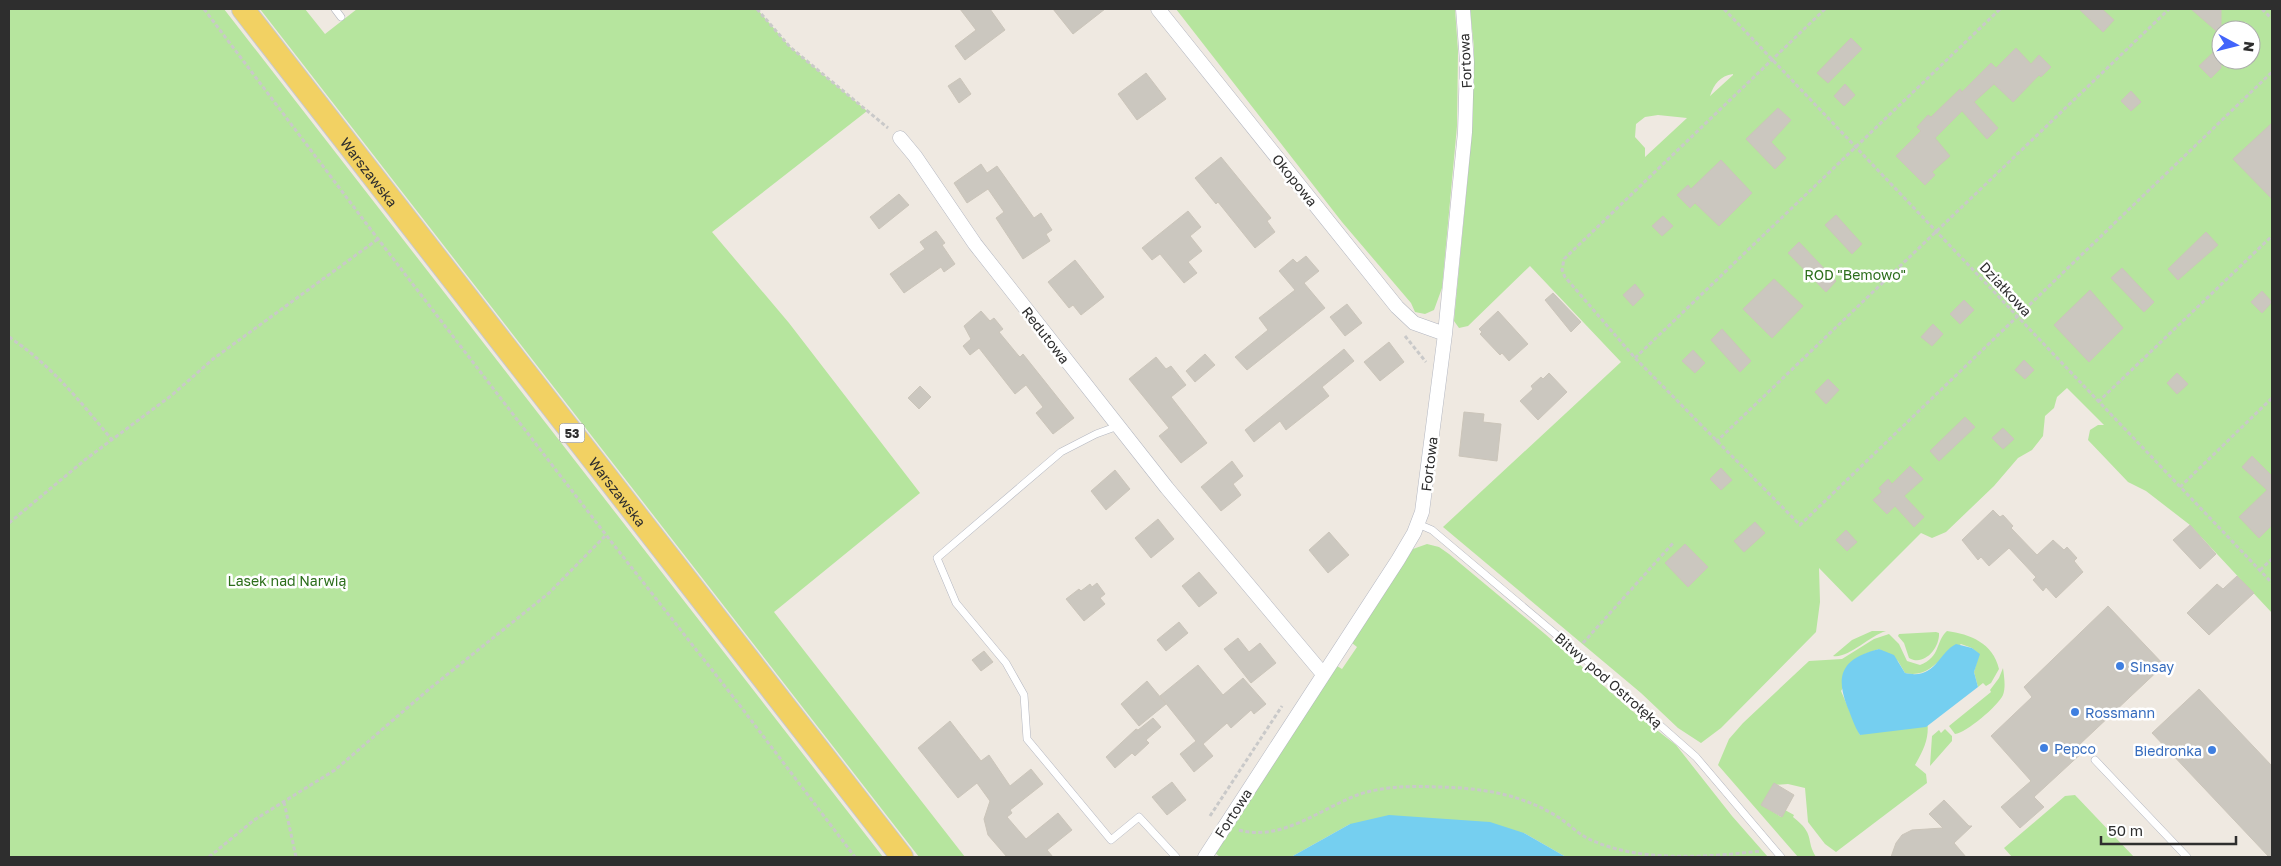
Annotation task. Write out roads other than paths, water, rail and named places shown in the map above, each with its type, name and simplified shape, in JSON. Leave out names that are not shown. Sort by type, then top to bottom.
[{"type":"main road","name":"Warszawska","points":[[243,9],[902,857]]},
{"type":"street","name":"Okopowa","points":[[1158,9],[1397,306],[1414,323],[1445,334]]},
{"type":"street","name":"Fortowa","points":[[1205,857],[1398,560],[1418,524],[1425,497],[1445,334],[1468,93],[1463,9]]},
{"type":"street","name":"Redutowa","points":[[900,138],[915,156],[975,244],[1118,426],[1167,488],[1323,674]]},
{"type":"lane","points":[[335,9],[341,17]]},
{"type":"lane","points":[[1118,426],[1096,434],[1061,452],[937,558],[956,602],[1006,663],[1024,695],[1027,739],[1111,840],[1139,817],[1176,857]]},
{"type":"lane","name":"Bitwy pod Ostrołęką","points":[[1418,524],[1432,530],[1576,650],[1696,757],[1781,857]]},
{"type":"lane","points":[[2095,760],[2187,857]]},
{"type":"water","points":[[1956,644],[1972,648],[1980,654],[1974,672],[1978,687],[1926,727],[1860,735],[1843,694],[1842,675],[1845,668],[1851,662],[1858,657],[1879,649],[1894,655],[1905,673],[1924,673]]},
{"type":"water","points":[[1389,815],[1490,822],[1524,833],[1566,857],[1291,857],[1350,824]]},
{"type":"place","name":"Sinsay","points":[[2120,666]]},
{"type":"place","name":"Rossmann","points":[[2075,712]]},
{"type":"place","name":"Pepco","points":[[2044,748]]},
{"type":"place","name":"Biedronka","points":[[2212,750]]},
{"type":"park label","name":"ROD \"Bemowo\"","points":[[1855,274]]},
{"type":"park label","name":"Lasek nad Narwią","points":[[287,580]]}]
